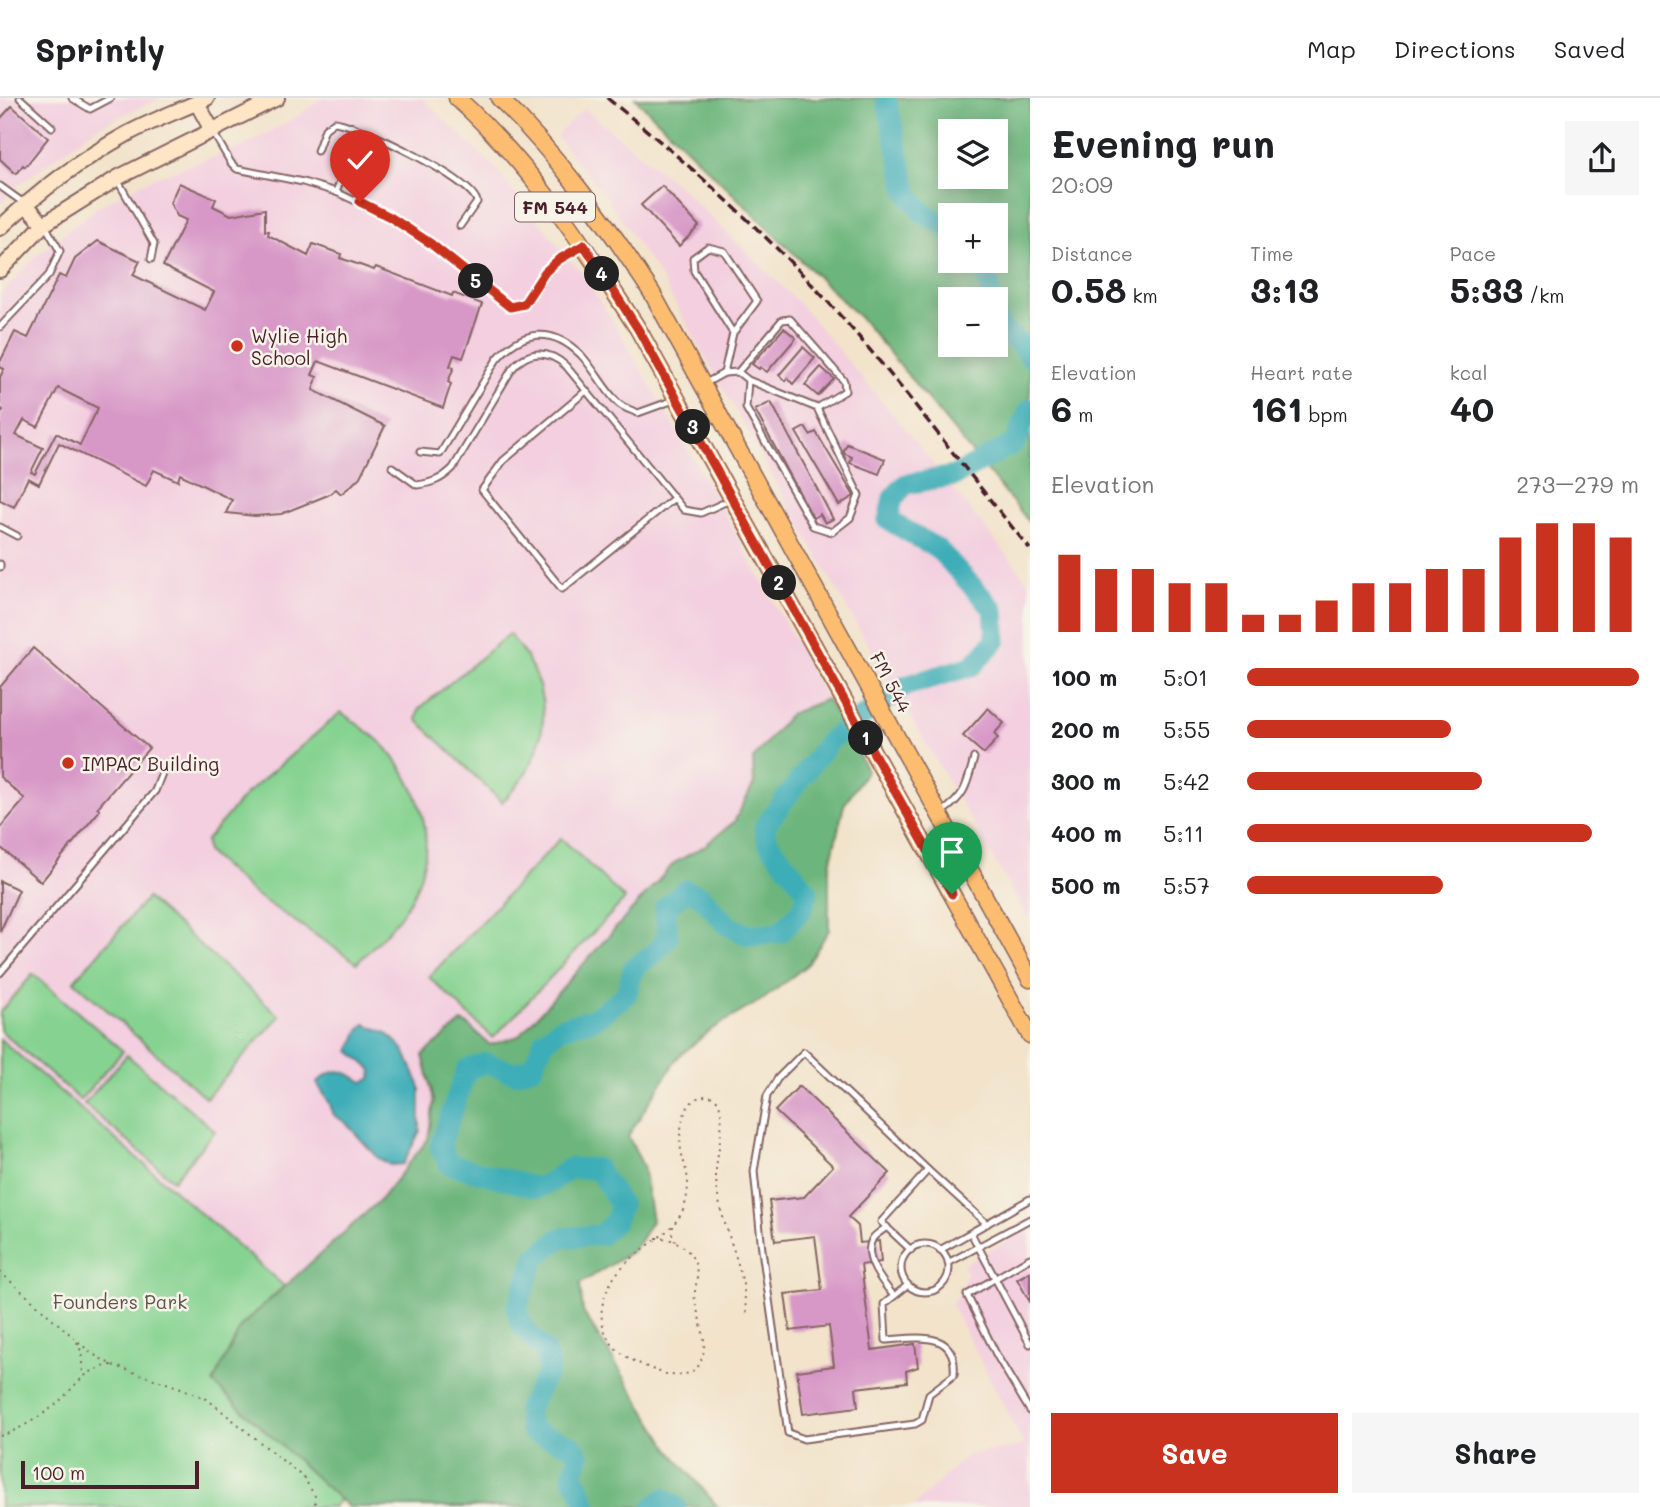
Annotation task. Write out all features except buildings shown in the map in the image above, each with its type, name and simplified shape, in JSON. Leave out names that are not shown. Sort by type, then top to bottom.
[{"type":"main road","points":[[0,270],[44,224],[117,178],[276,98]]},
{"type":"main road","name":"FM 544","points":[[457,98],[508,149],[584,245],[638,329],[1030,1035]]},
{"type":"main road","name":"FM 544","points":[[499,98],[559,163],[609,228],[652,293],[1030,979]]},
{"type":"main road","points":[[0,228],[25,204],[73,166],[129,133],[200,100],[213,132]]},
{"type":"main road","points":[[25,204],[44,224]]},
{"type":"main road","points":[[677,399],[704,384]]},
{"type":"lane","points":[[20,98],[52,127]]},
{"type":"lane","points":[[76,99],[90,109],[111,98]]},
{"type":"lane","points":[[317,151],[325,129],[334,122],[398,146],[449,175],[475,194],[477,202],[460,226]]},
{"type":"lane","points":[[213,132],[237,169],[277,175],[336,192],[390,217],[430,243],[510,307],[524,304],[545,272],[558,260],[584,245]]},
{"type":"lane","points":[[336,192],[347,163]]},
{"type":"lane","points":[[117,178],[153,244],[151,259]]},
{"type":"lane","points":[[0,186],[25,204]]},
{"type":"lane","points":[[0,327],[49,275],[60,251],[44,224]]},
{"type":"lane","points":[[724,373],[733,333],[757,301],[724,251],[708,247],[693,258],[694,271],[733,333]]},
{"type":"lane","points":[[738,372],[782,320],[790,319],[844,381],[845,391],[817,408]]},
{"type":"lane","points":[[420,452],[440,454],[497,359],[507,347],[520,338],[537,334],[561,340],[580,355],[620,405],[638,413],[677,399]]},
{"type":"lane","points":[[392,467],[417,485],[431,483],[443,477],[453,468],[512,369],[528,355],[549,354],[558,359],[586,391],[684,510],[701,513],[733,499]]},
{"type":"lane","points":[[704,384],[724,373],[738,372],[748,380],[817,408],[859,495],[850,518],[832,532],[813,526],[746,408],[748,380]]},
{"type":"lane","points":[[586,391],[503,461],[482,490],[562,589],[673,499]]},
{"type":"lane","points":[[0,527],[17,536]]},
{"type":"lane","points":[[939,814],[957,802],[967,783],[974,758]]},
{"type":"lane","points":[[0,972],[155,791],[162,773]]},
{"type":"lane","points":[[908,1285],[884,1304],[886,1340],[930,1337],[948,1347],[954,1356],[954,1375],[929,1394],[922,1420],[915,1424],[804,1439],[788,1433],[754,1171],[763,1117],[772,1086],[804,1052],[986,1224]]},
{"type":"lane","points":[[911,1250],[881,1222],[928,1170]]},
{"type":"lane","points":[[940,1250],[1030,1199]]},
{"type":"lane","points":[[948,1263],[1030,1219]]},
{"type":"lane","points":[[887,1227],[873,1238],[870,1248],[874,1272],[894,1296]]},
{"type":"lane","points":[[971,1233],[1030,1343]]},
{"type":"lane","points":[[926,1245],[940,1250],[948,1263],[947,1278],[936,1289],[921,1292],[908,1285],[902,1270],[905,1255],[926,1245]]},
{"type":"lane","points":[[1030,1258],[967,1294],[1030,1411]]},
{"type":"path","points":[[673,1225],[672,1235],[676,1242],[693,1258],[697,1273],[695,1304],[705,1336],[700,1362],[691,1372],[680,1376],[658,1372],[615,1350],[607,1337],[602,1320],[604,1299],[610,1283],[630,1258],[673,1225],[685,1205],[688,1189],[681,1143],[683,1121],[692,1101],[708,1095],[718,1100],[721,1112],[716,1170],[718,1201],[742,1279],[747,1317]]},
{"type":"path","points":[[656,1238],[676,1242]]},
{"type":"path","points":[[0,1272],[91,1353],[112,1365],[207,1399],[304,1478],[315,1496],[315,1507]]},
{"type":"path","points":[[76,1339],[81,1351],[83,1375]]},
{"type":"path","points":[[0,1436],[12,1432],[54,1406],[83,1375],[112,1365]]},
{"type":"shaded area","points":[[0,98],[162,98],[97,127],[22,182],[0,204]]},
{"type":"shaded area","points":[[321,98],[422,98],[492,165],[580,271],[614,323],[710,488],[827,699],[790,714],[753,759],[754,784],[734,822],[703,847],[674,863],[519,1036],[490,1045],[468,1025],[424,1055],[434,1101],[428,1139],[380,1200],[284,1286],[0,1039],[0,295],[36,256],[99,206],[155,177],[240,148],[298,116]]},
{"type":"shaded area","points":[[584,108],[682,189],[797,301],[911,436],[1030,584],[1030,921],[857,626],[662,280],[606,196],[556,136]]},
{"type":"shaded area","points":[[1030,1228],[1030,1507],[913,1507],[967,1455],[1024,1445],[951,1304],[961,1291],[967,1273],[963,1265]]},
{"type":"green space","points":[[635,98],[1030,98],[1030,523],[864,322]]},
{"type":"green space","points":[[509,634],[526,657],[537,679],[543,717],[541,736],[527,771],[502,802],[417,720],[419,709]]},
{"type":"green space","points":[[827,699],[867,770],[844,805],[829,869],[829,930],[808,964],[765,998],[712,1029],[678,1057],[628,1136],[643,1166],[652,1221],[631,1252],[580,1284],[583,1312],[672,1453],[718,1507],[348,1507],[213,1383],[241,1326],[380,1200],[428,1139],[434,1101],[423,1055],[462,1022],[490,1045],[519,1036],[674,863],[703,847],[734,822],[754,784],[753,759],[790,714]]},
{"type":"green space","points":[[341,712],[382,744],[402,769],[421,809],[425,831],[425,852],[413,895],[400,916],[357,963],[253,893],[207,852],[206,840],[246,794]]},
{"type":"green space","points":[[561,838],[625,899],[493,1038],[429,977]]},
{"type":"green space","points":[[147,898],[280,1016],[206,1098],[74,981]]},
{"type":"green space","points":[[33,974],[123,1051],[80,1100],[0,1030],[0,1012]]},
{"type":"green space","name":"Founders Park","points":[[0,1039],[284,1286],[241,1326],[340,1500],[333,1507],[0,1507]]},
{"type":"green space","points":[[127,1055],[215,1131],[173,1180],[84,1104]]},
{"type":"water","points":[[365,1024],[387,1033],[404,1050],[420,1087],[420,1131],[403,1164],[390,1165],[377,1157],[346,1123],[334,1115],[317,1083],[323,1077],[339,1071],[363,1082],[371,1079],[372,1070],[350,1051],[358,1032]]},
{"type":"waterway","points":[[886,98],[907,191],[922,212],[938,221]]},
{"type":"waterway","points":[[987,273],[989,287]]},
{"type":"waterway","points":[[1008,334],[1030,357]]},
{"type":"waterway","points":[[587,1507],[579,1485],[572,1477],[579,1456],[573,1446],[531,1431],[527,1410],[549,1370],[546,1353],[521,1324],[517,1308],[536,1257],[560,1238],[601,1235],[615,1221],[621,1205],[597,1169],[570,1168],[551,1182],[537,1188],[449,1164],[440,1146],[467,1069],[486,1063],[515,1073],[533,1067],[544,1041],[560,1028],[594,1019],[626,995],[634,967],[654,954],[668,937],[665,908],[686,890],[701,896],[728,926],[748,935],[780,933],[802,910],[808,892],[768,842],[764,827],[830,740],[905,686],[972,666],[996,640],[994,610],[938,549],[888,520],[893,498],[906,484],[954,476],[1015,443],[1030,409]]},
{"type":"waterway","points":[[653,1507],[664,1499],[676,1507]]},
{"type":"railway","points":[[607,98],[716,191],[818,291],[900,386],[1030,549]]},
{"type":"place","name":"Wylie High School","points":[[237,346]]},
{"type":"place","name":"IMPAC Building","points":[[68,763]]},
{"type":"route","points":[[360,202],[390,217],[430,243],[503,303],[514,308],[524,304],[545,272],[558,260],[584,245],[638,329],[952,894]]}]
